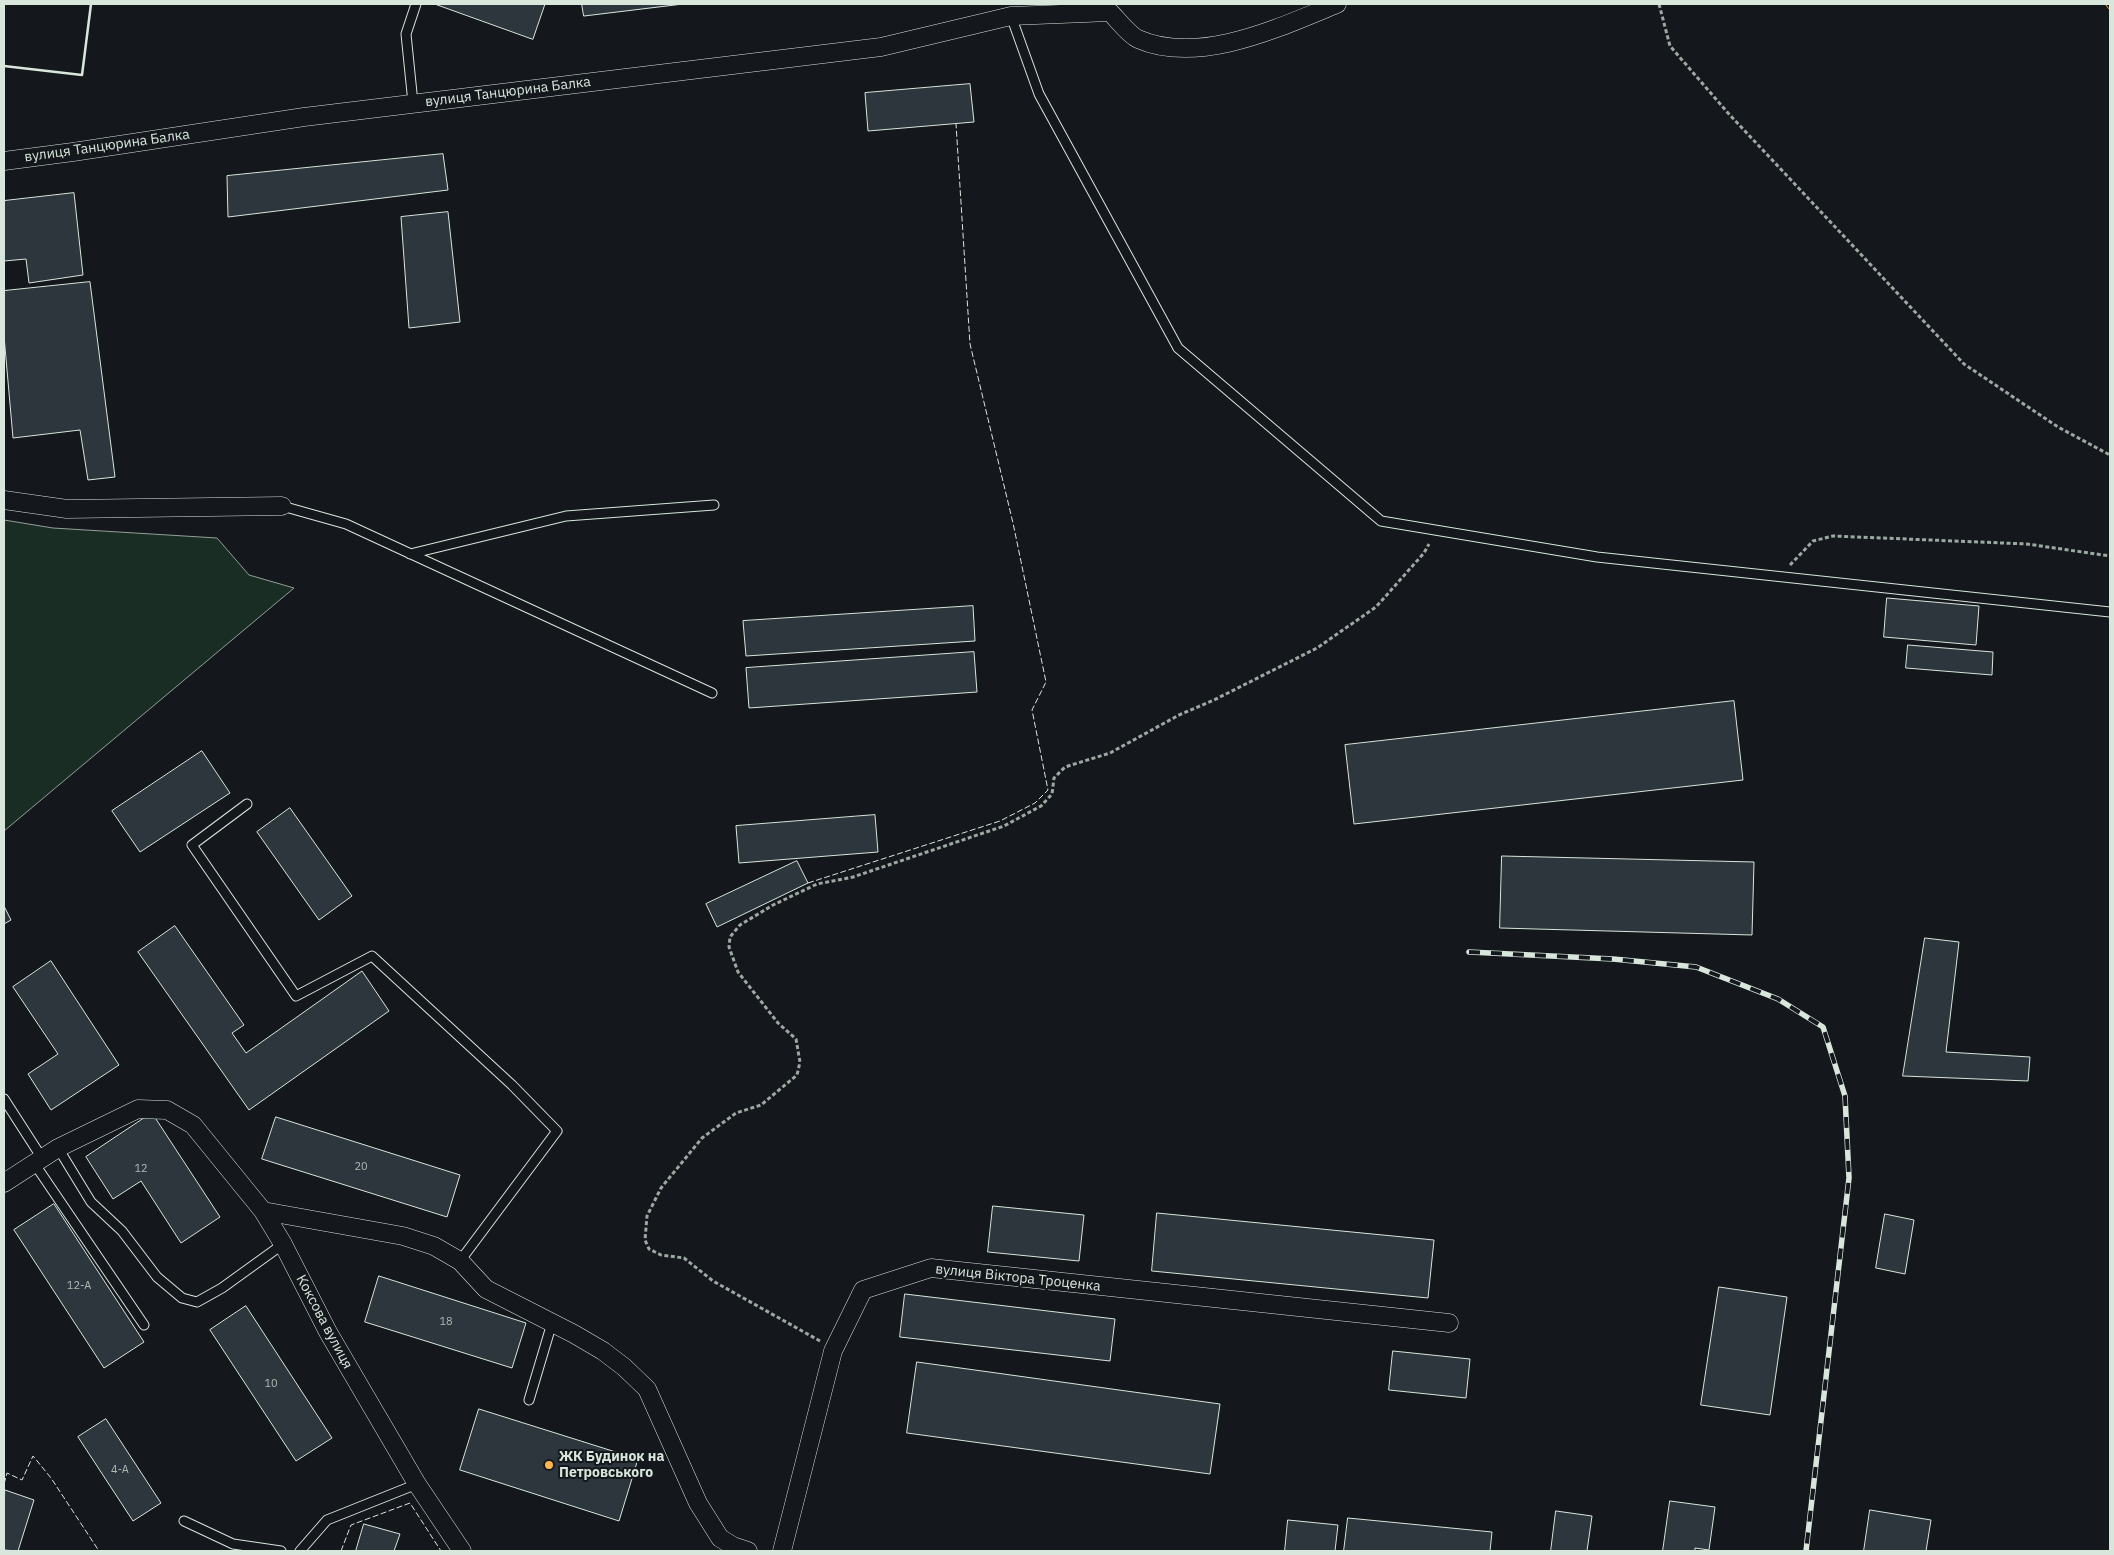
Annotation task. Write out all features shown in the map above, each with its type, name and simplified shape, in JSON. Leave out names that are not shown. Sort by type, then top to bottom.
[{"type":"street","name":"вулиця Танцюрина Балка","points":[[4,161],[304,117],[881,47],[1009,10],[1110,12],[1136,38],[1168,48],[1212,45],[1266,33],[1337,4]]},
{"type":"street","points":[[4,500],[67,509],[282,506]]},
{"type":"street","name":"Коксова вулиця","points":[[58,1148],[138,1109],[167,1110],[193,1124],[264,1211],[328,1332],[416,1484],[462,1551]]},
{"type":"street","points":[[4,1183],[58,1148]]},
{"type":"street","points":[[264,1211],[403,1236],[434,1246],[460,1261],[486,1289],[603,1351],[624,1367],[647,1389],[694,1494],[717,1532],[726,1542],[748,1551]]},
{"type":"street","name":"вулиця Віктора Троценка","points":[[782,1551],[833,1351],[863,1290],[931,1268],[1449,1324]]},
{"type":"lane","points":[[413,104],[406,34],[416,4]]},
{"type":"lane","points":[[1009,10],[1039,94],[1178,348],[1381,520],[1597,558],[2110,612]]},
{"type":"lane","points":[[410,554],[566,516],[714,505]]},
{"type":"lane","points":[[282,506],[346,524],[712,693]]},
{"type":"lane","points":[[247,804],[192,844],[296,996],[372,956],[512,1085],[557,1130],[460,1261]]},
{"type":"lane","points":[[4,1099],[38,1161],[144,1325]]},
{"type":"lane","points":[[58,1148],[91,1202],[122,1231],[157,1277],[182,1298],[197,1302],[222,1288],[283,1244]]},
{"type":"lane","points":[[529,1400],[552,1323]]},
{"type":"lane","points":[[300,1551],[327,1520],[416,1484]]},
{"type":"lane","points":[[184,1521],[233,1544],[281,1551]]},
{"type":"path","points":[[1659,4],[1670,46],[1728,113],[1964,364],[2058,427],[2110,455]]},
{"type":"path","points":[[833,1351],[802,1330],[713,1281],[684,1258],[661,1255],[655,1252],[649,1248],[645,1240],[647,1216],[661,1188],[702,1138],[736,1113],[761,1105],[797,1075],[800,1062],[796,1039],[778,1023],[738,972],[729,947],[730,937],[740,925],[773,905],[817,884],[852,877],[1004,826],[1040,806],[1052,794],[1054,778],[1065,767],[1110,753],[1179,715],[1214,700],[1316,648],[1376,607],[1424,553],[1437,530]]},
{"type":"path","points":[[1780,578],[1795,558],[1812,541],[1833,536],[2027,544],[2110,556]]},
{"type":"green space","points":[[4,520],[53,528],[217,538],[249,575],[294,588],[4,831]]},
{"type":"building","points":[[435,4],[545,4],[533,39]]},
{"type":"building","points":[[582,4],[683,4],[584,16]]},
{"type":"building","points":[[970,84],[974,122],[868,131],[865,93]]},
{"type":"building","points":[[443,154],[448,190],[228,217],[227,176]]},
{"type":"building","points":[[74,193],[83,275],[29,283],[26,259],[4,261],[4,201]]},
{"type":"building","points":[[448,212],[460,322],[409,328],[401,217]]},
{"type":"building","points":[[90,282],[115,477],[88,480],[80,430],[13,438],[4,336],[4,291]]},
{"type":"building","points":[[1887,598],[1979,606],[1976,645],[1884,637]]},
{"type":"building","points":[[973,606],[975,641],[746,656],[743,621]]},
{"type":"building","points":[[1908,645],[1993,652],[1992,675],[1906,668]]},
{"type":"building","points":[[974,652],[977,692],[749,708],[746,668]]},
{"type":"building","points":[[1734,701],[1743,780],[1354,824],[1345,745]]},
{"type":"building","points":[[202,751],[230,793],[140,852],[112,811]]},
{"type":"building","points":[[290,808],[352,896],[319,920],[257,832]]},
{"type":"building","points":[[875,815],[878,852],[739,863],[736,826]]},
{"type":"building","points":[[1502,856],[1754,862],[1752,935],[1500,928]]},
{"type":"building","points":[[797,861],[808,883],[717,927],[706,904]]},
{"type":"building","points":[[4,906],[11,920],[4,924]]},
{"type":"building","points":[[175,926],[244,1025],[232,1033],[246,1053],[362,971],[389,1011],[249,1110],[138,952]]},
{"type":"building","points":[[1925,938],[1959,942],[1946,1052],[2030,1057],[2028,1081],[1903,1076]]},
{"type":"building","points":[[51,961],[119,1065],[51,1110],[28,1074],[58,1054],[13,987]]},
{"type":"building","points":[[152,1113],[220,1217],[181,1243],[141,1181],[113,1199],[86,1157]]},
{"type":"building","points":[[276,1117],[460,1175],[447,1217],[262,1159]]},
{"type":"building","points":[[54,1204],[144,1342],[104,1368],[14,1230]]},
{"type":"building","points":[[993,1206],[1084,1215],[1079,1261],[988,1252]]},
{"type":"building","points":[[1157,1213],[1434,1240],[1428,1298],[1152,1271]]},
{"type":"building","points":[[1885,1214],[1914,1220],[1905,1274],[1876,1268]]},
{"type":"building","points":[[379,1276],[526,1323],[512,1368],[365,1322]]},
{"type":"building","points":[[1719,1287],[1787,1297],[1770,1415],[1701,1405]]},
{"type":"building","points":[[905,1294],[1115,1319],[1110,1361],[900,1337]]},
{"type":"building","points":[[246,1306],[332,1438],[296,1461],[210,1330]]},
{"type":"building","points":[[1393,1351],[1470,1359],[1466,1398],[1389,1390]]},
{"type":"building","points":[[917,1362],[1220,1404],[1210,1474],[907,1433]]},
{"type":"building","name":"ЖК Будинок на Петровського","points":[[479,1409],[638,1459],[619,1521],[460,1470]]},
{"type":"building","points":[[106,1419],[161,1503],[133,1521],[78,1437]]},
{"type":"building","points":[[5,1490],[34,1500],[18,1551],[4,1550]]},
{"type":"building","points":[[1670,1501],[1715,1507],[1709,1550],[1695,1548],[1695,1551],[1663,1551]]},
{"type":"building","points":[[1870,1510],[1931,1520],[1926,1551],[1864,1551]]},
{"type":"building","points":[[1556,1511],[1592,1516],[1587,1551],[1551,1551]]},
{"type":"building","points":[[1348,1518],[1492,1532],[1490,1551],[1344,1551]]},
{"type":"building","points":[[1288,1520],[1338,1525],[1335,1551],[1285,1551]]},
{"type":"building","points":[[364,1524],[400,1534],[394,1551],[356,1551]]},
{"type":"railway","points":[[1469,952],[1613,959],[1696,967],[1778,999],[1823,1027],[1845,1096],[1849,1178],[1806,1551]]},
{"type":"fence","points":[[808,883],[1000,821],[1035,803],[1048,790],[1032,710],[1046,682],[1013,523],[970,344],[956,124]]},
{"type":"fence","points":[[4,1484],[7,1473],[22,1480],[33,1456],[51,1478],[99,1551]]},
{"type":"fence","points":[[341,1551],[351,1525],[410,1503],[441,1551]]},
{"type":"wall","points":[[4,66],[82,75],[91,4]]},
{"type":"power","points":[[2105,4],[2110,10]]},
{"type":"place","name":"ЖК Будинок на Петровського","points":[[549,1465]]}]
